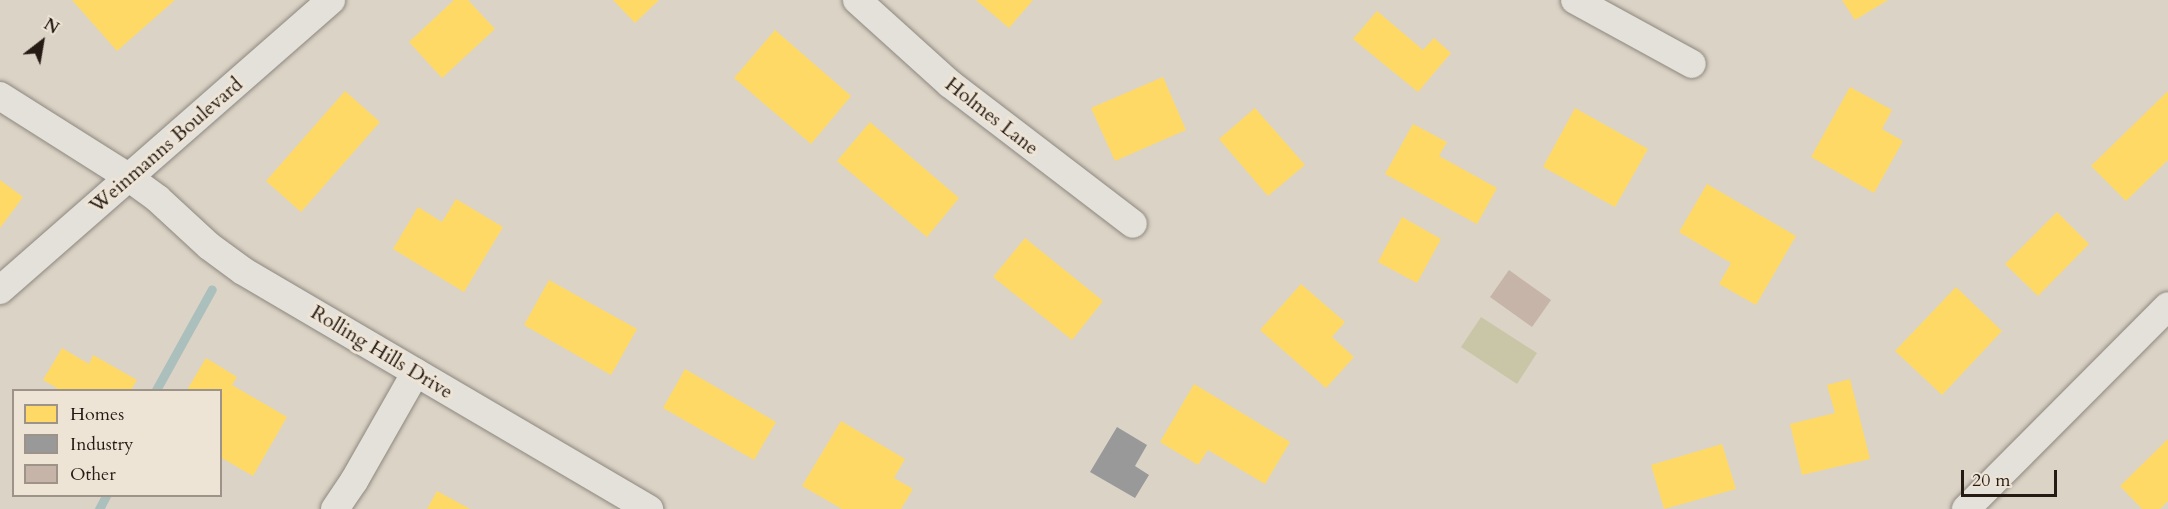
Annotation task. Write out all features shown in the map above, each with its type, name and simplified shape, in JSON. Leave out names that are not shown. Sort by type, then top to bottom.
[{"type":"street","name":"Weinmanns Boulevard","points":[[0,290],[331,0]]},
{"type":"street","name":"Holmes Lane","points":[[857,0],[950,84],[1133,224]]},
{"type":"street","points":[[1575,0],[1692,64]]},
{"type":"street","name":"Rolling Hills Drive","points":[[0,96],[128,177],[158,199],[208,246],[243,271],[649,509]]},
{"type":"street","points":[[1966,509],[2168,306]]},
{"type":"street","points":[[335,509],[354,481],[416,372]]},
{"type":"shaded area","points":[[1481,317],[1537,353],[1517,384],[1461,347]]},
{"type":"building: Homes","points":[[72,0],[175,0],[117,51]]},
{"type":"building: Homes","points":[[454,0],[468,0],[495,29],[442,78],[409,42]]},
{"type":"building: Homes","points":[[613,0],[659,0],[635,23]]},
{"type":"building: Homes","points":[[976,0],[1033,0],[1009,28]]},
{"type":"building: Homes","points":[[1842,0],[1888,0],[1855,20]]},
{"type":"building: Homes","points":[[1377,11],[1423,50],[1434,38],[1451,53],[1418,92],[1353,39]]},
{"type":"building: Homes","points":[[775,30],[851,96],[811,144],[734,78]]},
{"type":"building: Homes","points":[[1163,77],[1186,130],[1115,161],[1091,108]]},
{"type":"building: Homes","points":[[1850,87],[1892,110],[1882,129],[1903,141],[1874,193],[1811,157]]},
{"type":"building: Homes","points":[[345,91],[380,122],[301,212],[266,181]]},
{"type":"building: Homes","points":[[2168,91],[2168,160],[2126,201],[2091,166]]},
{"type":"building: Homes","points":[[1255,108],[1305,165],[1268,196],[1219,139]]},
{"type":"building: Homes","points":[[1575,108],[1648,149],[1615,207],[1543,167]]},
{"type":"building: Homes","points":[[870,122],[959,198],[927,237],[837,161]]},
{"type":"building: Homes","points":[[1413,124],[1447,142],[1439,156],[1497,188],[1477,224],[1385,174]]},
{"type":"building: Homes","points":[[0,180],[23,197],[0,228]]},
{"type":"building: Homes","points":[[1707,184],[1796,236],[1756,305],[1719,284],[1731,263],[1679,232]]},
{"type":"building: Homes","points":[[456,199],[503,227],[464,292],[393,249],[418,207],[442,222]]},
{"type":"building: Homes","points":[[2057,212],[2089,244],[2038,296],[2005,264]]},
{"type":"building: Homes","points":[[1402,217],[1441,239],[1417,283],[1378,262]]},
{"type":"building: Homes","points":[[1025,238],[1103,301],[1072,340],[993,277]]},
{"type":"building: Homes","points":[[549,280],[637,329],[611,375],[524,325]]},
{"type":"building: Homes","points":[[1301,284],[1345,322],[1332,337],[1354,357],[1326,388],[1260,330]]},
{"type":"building: Homes","points":[[1956,287],[2002,331],[1942,395],[1895,351]]},
{"type":"building: Homes","points":[[62,348],[89,364],[93,355],[137,380],[132,389],[56,389],[43,380]]},
{"type":"building: Homes","points":[[206,358],[237,377],[232,385],[287,417],[253,476],[222,458],[222,389],[188,389]]},
{"type":"building: Homes","points":[[685,369],[776,422],[754,460],[663,408]]},
{"type":"building: Homes","points":[[1850,379],[1870,459],[1802,475],[1790,424],[1835,413],[1827,385]]},
{"type":"building: Homes","points":[[1194,384],[1290,442],[1265,484],[1208,450],[1198,465],[1160,442]]},
{"type":"building: Homes","points":[[841,421],[905,459],[894,478],[913,489],[901,509],[842,509],[802,486]]},
{"type":"building: Homes","points":[[2168,439],[2168,501],[2160,509],[2142,509],[2120,486]]},
{"type":"building: Homes","points":[[1722,444],[1736,489],[1664,509],[1651,465]]},
{"type":"building: Homes","points":[[437,491],[470,509],[427,509]]},
{"type":"building: Industry","points":[[1117,427],[1147,445],[1135,466],[1149,475],[1135,498],[1090,472]]},
{"type":"building: Other","points":[[1509,270],[1551,300],[1532,327],[1490,297]]},
{"type":"waterway","points":[[157,389],[212,289]]},
{"type":"waterway","points":[[99,509],[105,497]]}]
